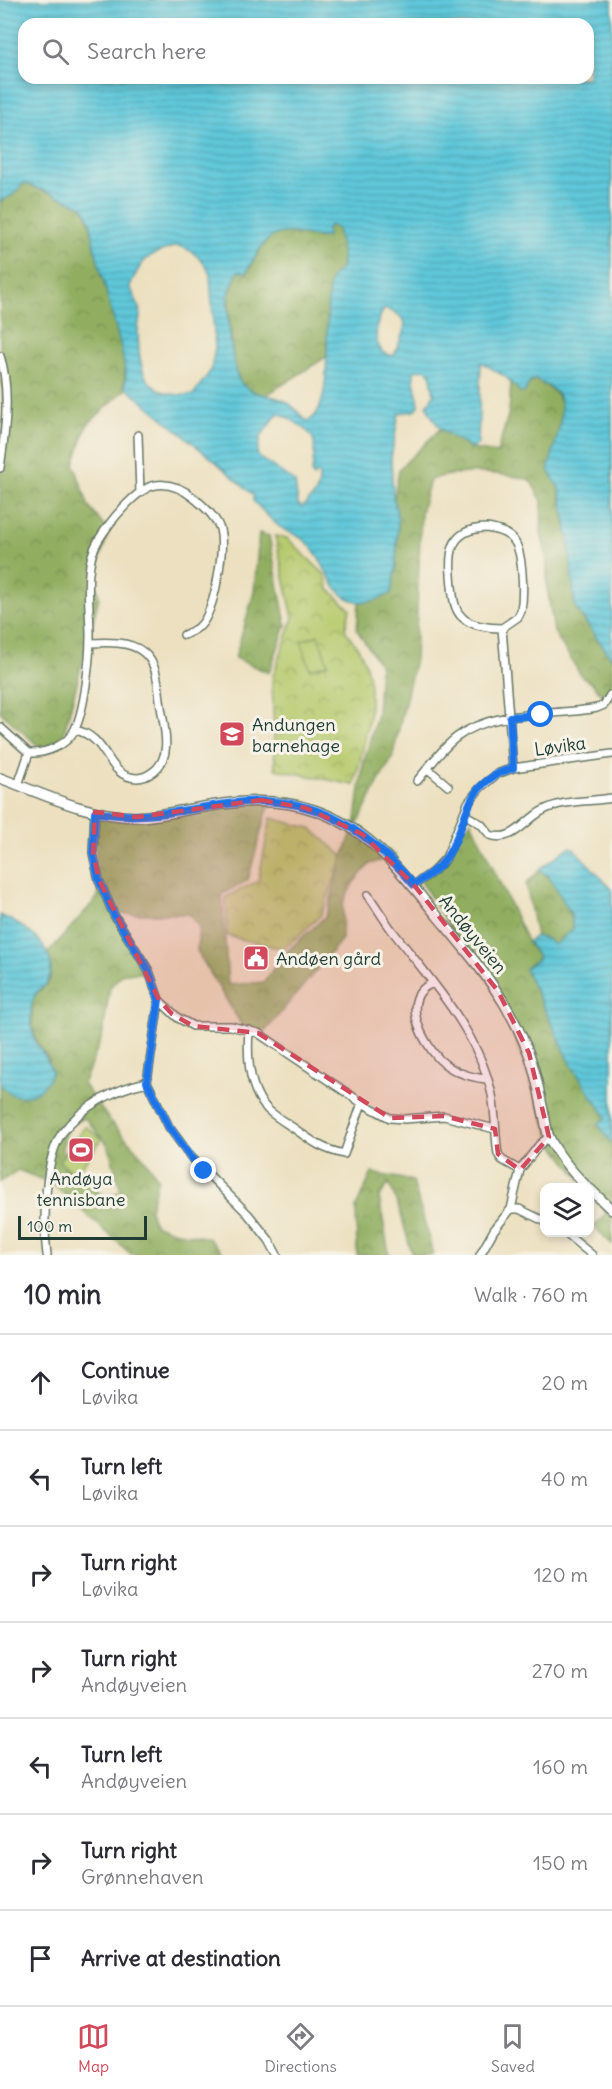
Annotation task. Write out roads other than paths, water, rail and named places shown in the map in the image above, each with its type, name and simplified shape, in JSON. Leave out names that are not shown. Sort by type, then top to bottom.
[{"type":"street","points":[[0,356],[6,393],[0,468]]},
{"type":"street","points":[[138,435],[140,493]]},
{"type":"street","points":[[0,727],[29,753],[52,749],[70,737],[75,730],[84,696],[90,643],[90,565],[94,548],[117,515],[140,493],[156,485],[176,487],[187,493],[204,506],[219,528],[220,549],[216,583],[209,611],[200,626],[184,635]]},
{"type":"street","points":[[486,528],[501,531],[513,538],[520,552],[521,611],[513,622],[502,628],[492,628],[468,621],[462,618],[457,610],[453,596],[451,552],[459,537],[472,529],[486,528]]},
{"type":"street","name":"Løvika","points":[[502,628],[513,768]]},
{"type":"street","points":[[75,730],[100,743],[114,766],[128,776],[144,777],[153,772],[159,767],[166,752],[166,735],[159,690],[151,661],[144,652],[136,648],[108,643],[90,643]]},
{"type":"street","name":"Løvika","points":[[417,782],[449,744],[466,731],[485,722],[510,717],[597,708],[604,705],[610,694]]},
{"type":"street","points":[[18,784],[29,753]]},
{"type":"street","name":"Løvika","points":[[414,885],[434,871],[446,858],[468,803],[480,788],[497,774],[513,768],[612,754]]},
{"type":"street","points":[[428,770],[448,786]]},
{"type":"street","name":"Andøyveien","points":[[0,778],[95,812],[113,816],[137,817],[261,800],[306,808],[333,818],[362,834],[388,855],[414,885],[485,973],[508,1007],[529,1053],[549,1137],[565,1162],[584,1183]]},
{"type":"street","points":[[464,814],[481,824],[490,835],[500,837],[515,832],[533,817],[554,806],[612,798]]},
{"type":"street","points":[[95,812],[93,853],[99,880],[114,915],[149,971],[159,1000],[147,1082],[169,1127],[191,1157],[248,1214],[277,1255]]},
{"type":"street","points":[[368,895],[450,1005],[467,1033],[477,1053],[492,1096],[498,1154],[502,1160],[520,1170]]},
{"type":"street","points":[[433,983],[423,988],[415,1002],[416,1020],[425,1039],[438,1058],[453,1069],[469,1077],[486,1079]]},
{"type":"street","points":[[159,1000],[178,1018],[193,1026],[231,1026],[249,1030],[274,1042],[362,1102],[390,1118],[444,1116],[495,1129]]},
{"type":"street","points":[[249,1030],[250,1067],[259,1097],[269,1110],[310,1141],[344,1154],[362,1102]]},
{"type":"street","points":[[46,1255],[44,1227],[46,1190],[52,1160],[62,1134],[91,1105],[125,1089],[147,1082]]},
{"type":"street","points":[[480,1255],[494,1230],[511,1209],[520,1170],[539,1145],[549,1137]]},
{"type":"street","name":"Andøyveien","points":[[594,1193],[612,1210]]},
{"type":"street","points":[[511,1209],[519,1209],[540,1219]]},
{"type":"street","points":[[569,1237],[592,1255]]},
{"type":"water","points":[[0,0],[612,0],[612,659],[575,607],[562,498],[548,470],[561,410],[558,395],[551,388],[535,379],[529,382],[525,392],[520,392],[506,377],[481,362],[478,444],[472,449],[445,432],[435,422],[427,406],[434,394],[430,372],[425,369],[414,371],[419,406],[415,411],[399,413],[391,458],[393,495],[398,520],[396,568],[391,593],[368,602],[353,600],[336,588],[312,548],[304,540],[276,524],[253,501],[253,495],[125,387],[126,375],[121,348],[94,245],[90,220],[83,206],[24,183],[14,194],[0,202]],"holes":[[[329,225],[337,228],[342,252],[342,267],[332,278],[328,293],[326,380],[322,399],[317,413],[307,421],[287,402],[256,393],[241,383],[233,355],[228,297],[238,271],[246,273],[259,250],[269,239],[284,233],[327,237]],[[177,246],[192,252],[201,260],[210,275],[215,348],[211,370],[193,395],[164,392],[154,387],[148,379],[140,358],[138,330],[140,312],[130,286],[139,268],[148,258]],[[385,308],[399,315],[405,322],[394,356],[383,353],[377,342],[379,319]],[[278,413],[292,420],[311,435],[314,443],[312,475],[314,477],[318,473],[319,484],[313,496],[302,507],[298,504],[295,482],[259,457],[257,453],[261,436]]]},
{"type":"water","points":[[572,847],[612,889],[612,1144],[598,1124],[606,1117],[572,1066],[525,969],[539,958],[528,942],[535,936],[556,944],[573,929],[571,914],[549,876],[539,870]]},
{"type":"water","points":[[0,915],[21,926],[40,942],[47,952],[50,963],[50,974],[45,986],[35,995],[33,1001],[31,1024],[34,1038],[52,1072],[41,1088],[24,1096],[11,1094],[0,1084]]},
{"type":"place","name":"Andungen barnehage","points":[[232,734]]},
{"type":"place","name":"Andøen gård","points":[[256,958]]},
{"type":"place","name":"Andøya tennisbane","points":[[81,1150]]}]
